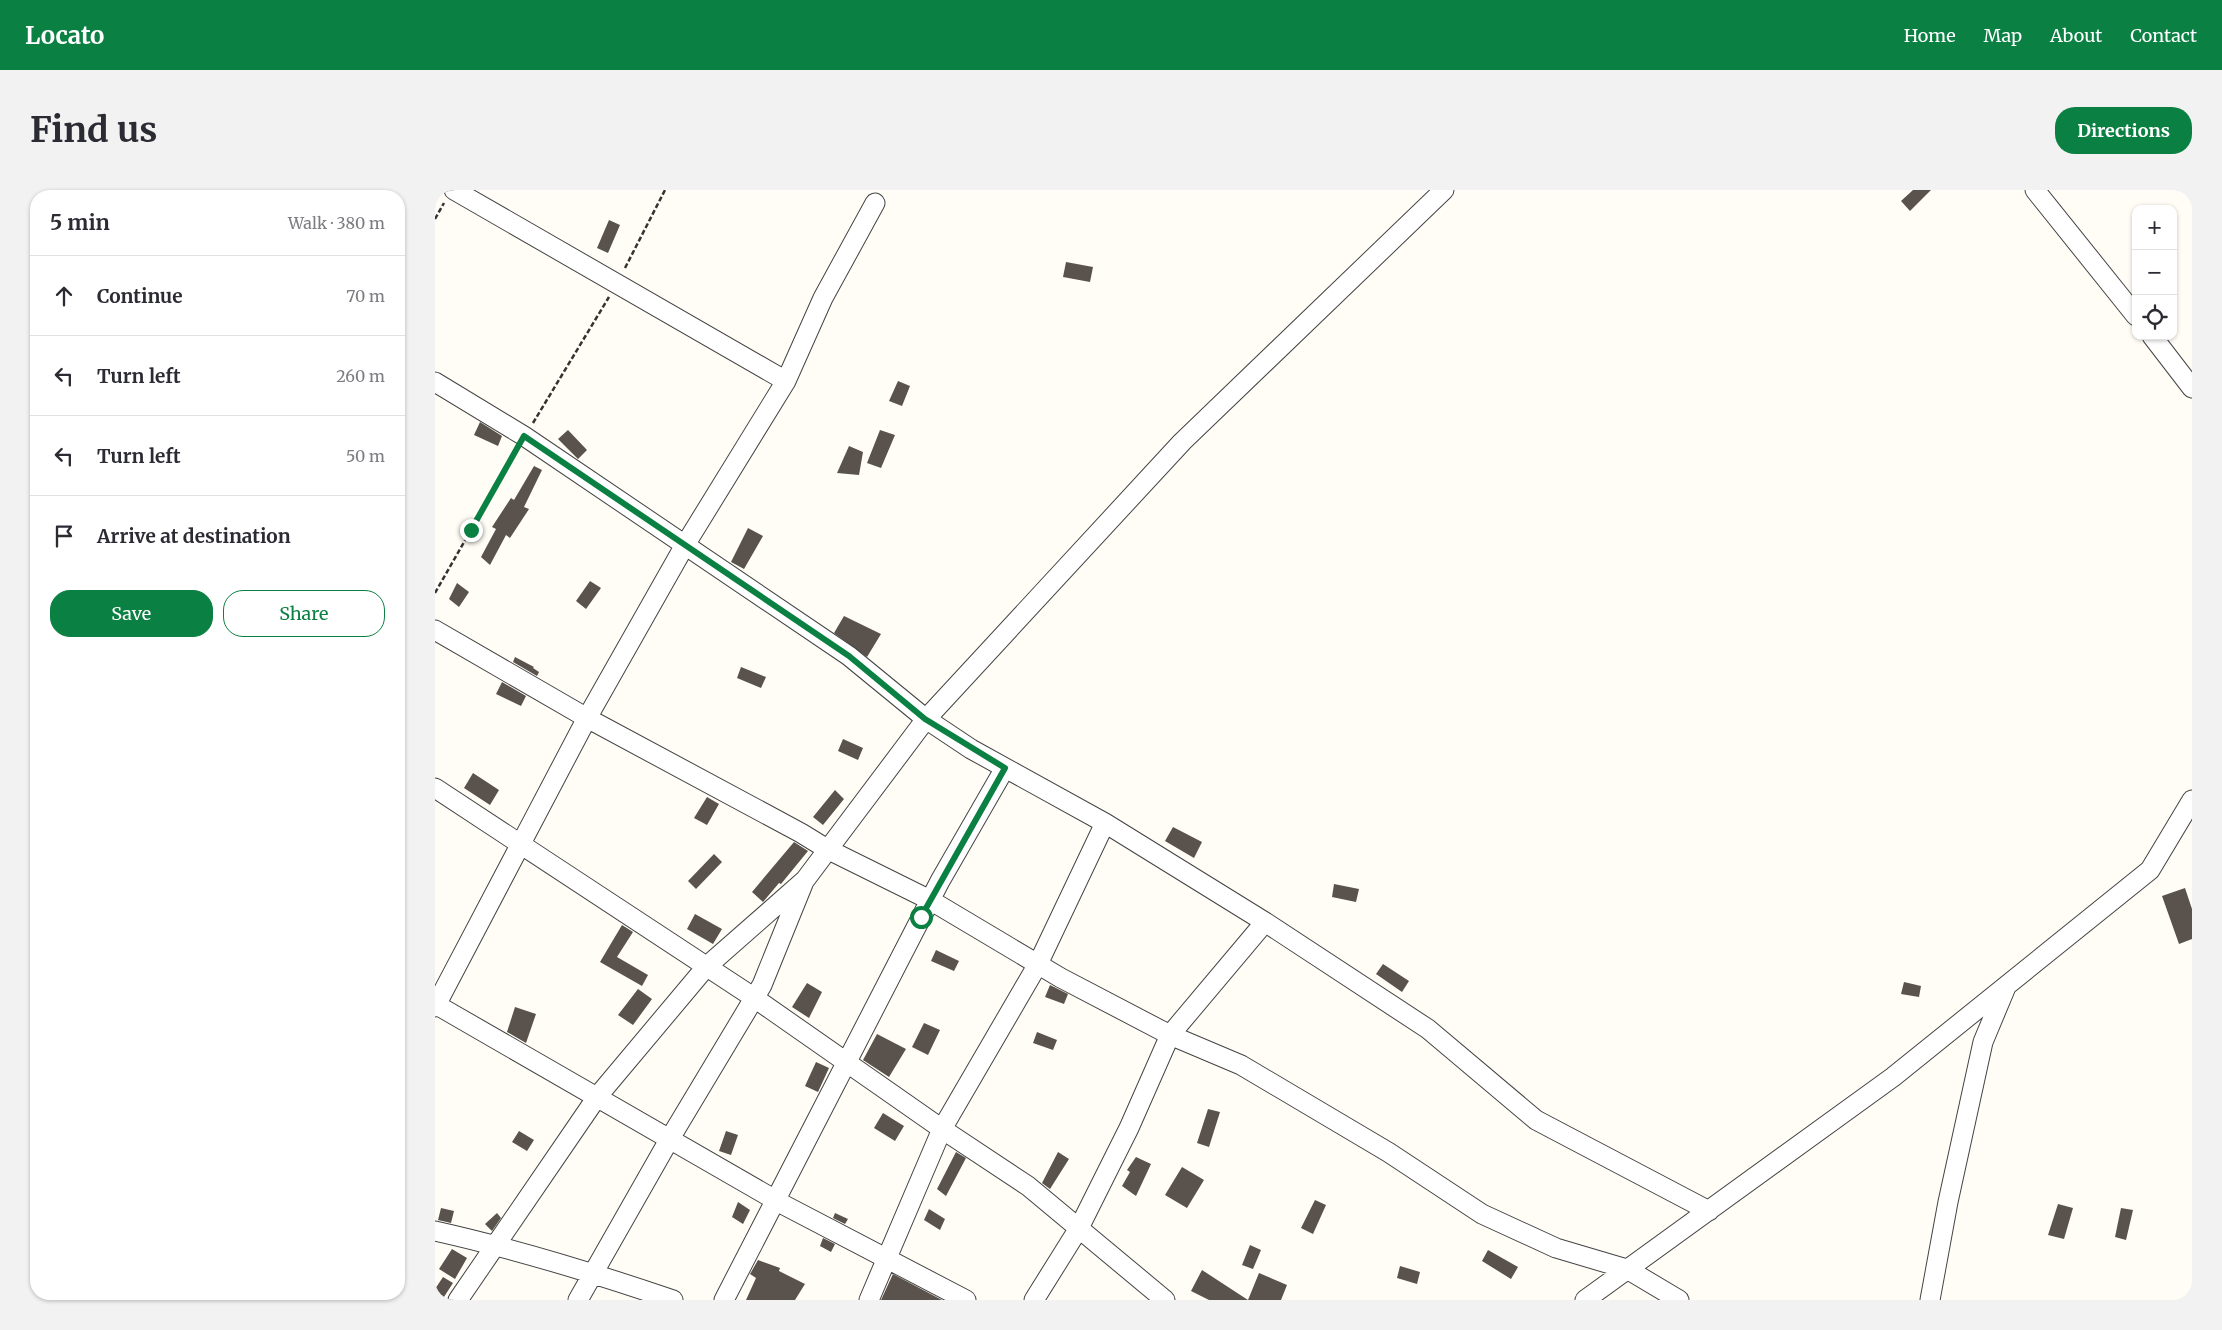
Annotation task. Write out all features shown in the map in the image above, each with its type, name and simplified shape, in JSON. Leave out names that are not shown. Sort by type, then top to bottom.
[{"type":"street","points":[[454,190],[786,381]]},
{"type":"street","points":[[578,1300],[669,1140],[762,984],[805,880],[925,719],[1182,442],[1444,190]]},
{"type":"street","points":[[2035,190],[2132,311]]},
{"type":"street","points":[[875,203],[823,298],[786,381],[685,545],[587,718],[435,1005],[774,1199],[966,1300]]},
{"type":"street","points":[[2155,340],[2192,388]]},
{"type":"street","points":[[435,382],[524,436],[849,656],[925,719],[1005,768],[1105,823],[1265,922],[1428,1030],[1536,1120],[1709,1211]]},
{"type":"street","points":[[435,630],[587,718],[801,833],[827,849],[929,900],[1038,964],[1170,1035],[1241,1065],[1388,1152],[1482,1214],[1555,1248],[1627,1269],[1679,1300]]},
{"type":"street","points":[[724,1300],[774,1199],[929,900],[1005,768]]},
{"type":"street","points":[[435,788],[753,997],[942,1129],[1028,1186],[1165,1300]]},
{"type":"street","points":[[1585,1300],[1893,1077],[2150,870],[2192,800]]},
{"type":"street","points":[[869,1300],[942,1129],[1038,964],[1105,823]]},
{"type":"street","points":[[458,1300],[597,1097],[706,967],[805,880]]},
{"type":"street","points":[[1034,1300],[1079,1228],[1129,1128],[1170,1035],[1265,922]]},
{"type":"street","points":[[1930,1300],[1948,1202],[1983,1042],[2006,986]]},
{"type":"street","points":[[435,1231],[497,1245],[592,1273],[673,1300]]},
{"type":"path","points":[[435,593],[524,436],[617,283],[665,190]]},
{"type":"building","points":[[1913,190],[1931,190],[1910,211],[1901,201]]},
{"type":"building","points":[[609,220],[620,225],[608,253],[597,248]]},
{"type":"building","points":[[1066,262],[1093,267],[1090,282],[1063,277]]},
{"type":"building","points":[[898,381],[910,386],[902,406],[889,401]]},
{"type":"building","points":[[480,422],[502,436],[498,446],[474,435]]},
{"type":"building","points":[[568,430],[587,450],[578,459],[558,439]]},
{"type":"building","points":[[880,430],[895,435],[881,468],[867,463]]},
{"type":"building","points":[[849,446],[863,452],[859,475],[837,473]]},
{"type":"building","points":[[534,466],[542,470],[524,507],[529,509],[510,538],[506,535],[490,565],[481,557],[496,529],[492,527],[511,498],[514,500]]},
{"type":"building","points":[[748,528],[763,536],[744,569],[731,562]]},
{"type":"building","points":[[590,581],[601,588],[586,609],[576,601]]},
{"type":"building","points":[[457,583],[469,592],[459,607],[449,599]]},
{"type":"building","points":[[844,616],[881,634],[867,657],[834,633]]},
{"type":"building","points":[[515,657],[534,667],[539,672],[537,676],[513,662]]},
{"type":"building","points":[[741,667],[766,677],[761,688],[737,678]]},
{"type":"building","points":[[502,682],[526,696],[521,706],[496,694]]},
{"type":"building","points":[[843,739],[863,748],[858,760],[838,751]]},
{"type":"building","points":[[473,773],[499,790],[490,805],[464,788]]},
{"type":"building","points":[[835,790],[844,799],[823,825],[813,817]]},
{"type":"building","points":[[707,797],[719,804],[707,825],[694,818]]},
{"type":"building","points":[[1173,827],[1202,842],[1194,858],[1165,841]]},
{"type":"building","points":[[794,842],[808,851],[781,884],[779,883],[763,902],[752,892]]},
{"type":"building","points":[[714,854],[722,862],[696,889],[688,881]]},
{"type":"building","points":[[1334,884],[1359,889],[1356,902],[1332,897]]},
{"type":"building","points":[[2185,888],[2192,909],[2192,939],[2179,944],[2162,896]]},
{"type":"building","points":[[695,914],[722,929],[713,944],[687,929]]},
{"type":"building","points":[[622,925],[633,932],[617,957],[648,975],[642,986],[600,962]]},
{"type":"building","points":[[936,950],[959,961],[954,971],[931,961]]},
{"type":"building","points":[[1383,964],[1409,981],[1402,992],[1376,974]]},
{"type":"building","points":[[1904,982],[1921,986],[1919,997],[1901,994]]},
{"type":"building","points":[[807,983],[822,992],[809,1018],[792,1007]]},
{"type":"building","points":[[1050,985],[1068,994],[1064,1004],[1045,997]]},
{"type":"building","points":[[638,989],[652,999],[633,1025],[618,1015]]},
{"type":"building","points":[[515,1007],[536,1014],[526,1043],[507,1032]]},
{"type":"building","points":[[924,1023],[940,1030],[928,1055],[912,1047]]},
{"type":"building","points":[[1037,1032],[1057,1040],[1053,1050],[1033,1043]]},
{"type":"building","points":[[877,1034],[906,1049],[889,1077],[863,1060]]},
{"type":"building","points":[[816,1062],[829,1068],[818,1092],[805,1086]]},
{"type":"building","points":[[1208,1109],[1220,1112],[1209,1147],[1197,1143]]},
{"type":"building","points":[[883,1113],[904,1126],[895,1141],[874,1128]]},
{"type":"building","points":[[519,1131],[534,1140],[527,1151],[512,1142]]},
{"type":"building","points":[[726,1131],[738,1135],[731,1155],[719,1151]]},
{"type":"building","points":[[956,1152],[966,1158],[946,1196],[937,1189]]},
{"type":"building","points":[[1058,1152],[1069,1159],[1050,1189],[1042,1183]]},
{"type":"building","points":[[1136,1157],[1151,1164],[1136,1196],[1122,1186],[1130,1172],[1127,1170]]},
{"type":"building","points":[[1182,1167],[1204,1180],[1187,1208],[1165,1195]]},
{"type":"building","points":[[1315,1200],[1326,1205],[1313,1234],[1301,1228]]},
{"type":"building","points":[[738,1202],[750,1210],[743,1224],[732,1217]]},
{"type":"building","points":[[2058,1204],[2073,1208],[2064,1239],[2048,1235]]},
{"type":"building","points":[[441,1208],[454,1211],[451,1223],[438,1220]]},
{"type":"building","points":[[2121,1208],[2133,1210],[2126,1240],[2115,1237]]},
{"type":"building","points":[[929,1209],[945,1219],[940,1230],[924,1220]]},
{"type":"building","points":[[497,1213],[501,1218],[492,1231],[485,1224]]},
{"type":"building","points":[[835,1213],[848,1219],[845,1224],[833,1218]]},
{"type":"building","points":[[823,1238],[835,1244],[831,1252],[820,1246]]},
{"type":"building","points":[[1250,1245],[1261,1250],[1253,1269],[1242,1265]]},
{"type":"building","points":[[452,1249],[467,1258],[455,1279],[439,1269]]},
{"type":"building","points":[[1488,1250],[1518,1267],[1511,1279],[1482,1261]]},
{"type":"building","points":[[758,1260],[780,1268],[779,1271],[805,1284],[795,1300],[746,1300],[756,1278],[750,1274]]},
{"type":"building","points":[[1400,1266],[1420,1272],[1417,1284],[1397,1278]]},
{"type":"building","points":[[1202,1270],[1248,1300],[1209,1300],[1191,1291]]},
{"type":"building","points":[[1259,1273],[1287,1285],[1281,1300],[1248,1300]]},
{"type":"building","points":[[893,1274],[942,1300],[881,1300]]},
{"type":"building","points":[[443,1277],[453,1283],[442,1300],[435,1300],[435,1289]]},
{"type":"route","points":[[471,530],[524,436],[849,656],[925,719],[971,749],[1005,768],[921,917]]}]
